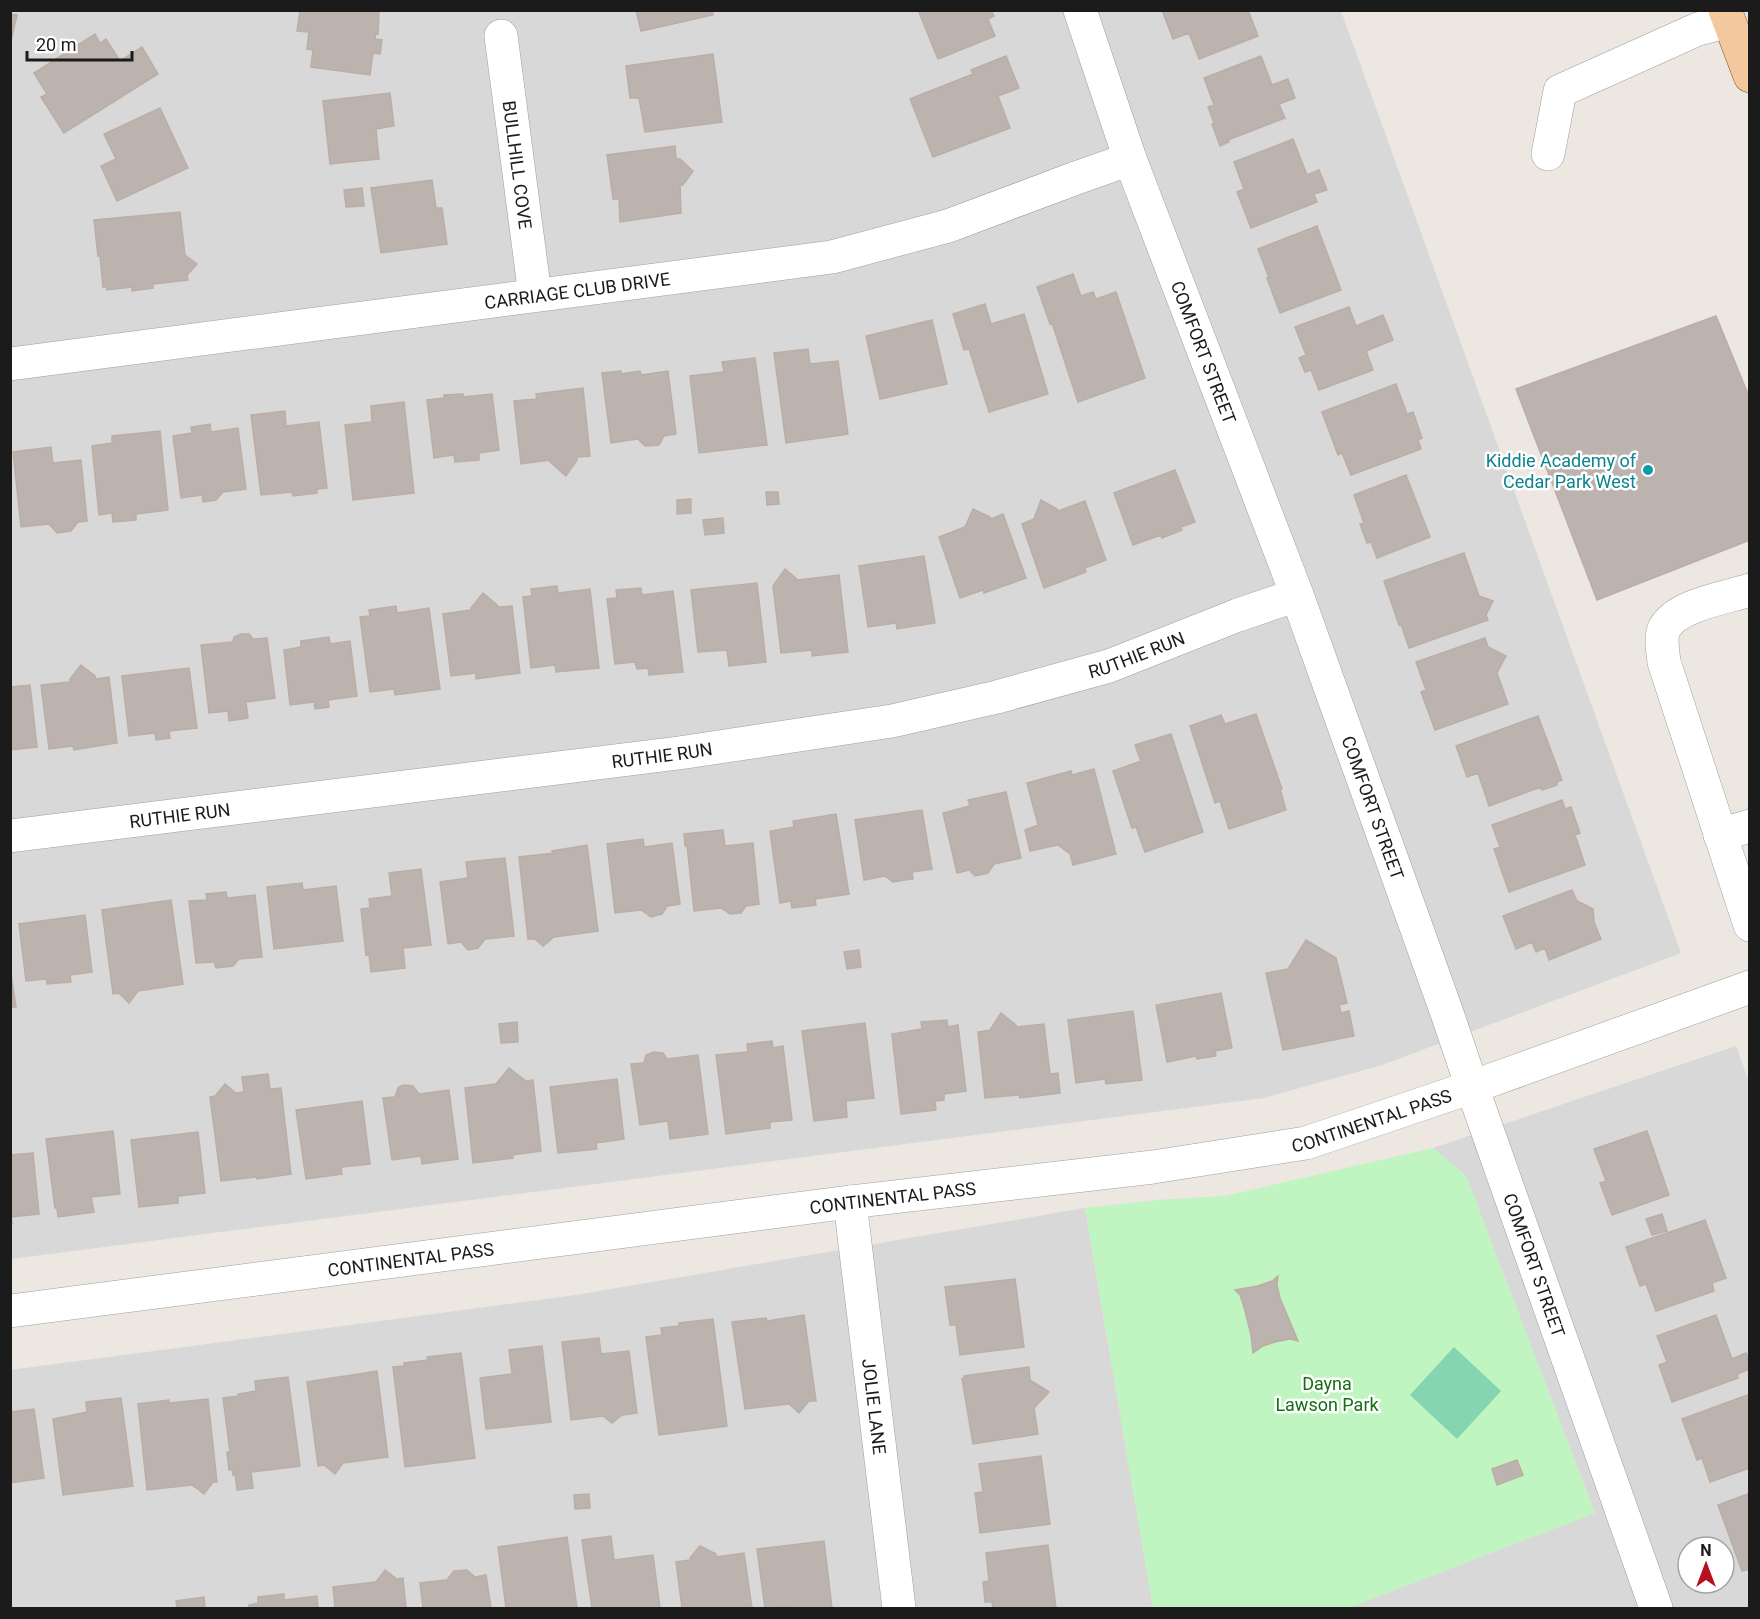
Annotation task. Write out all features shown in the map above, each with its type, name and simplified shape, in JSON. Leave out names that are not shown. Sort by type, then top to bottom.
[{"type":"main road","points":[[1727,16],[1749,76]]},
{"type":"street","name":"COMFORT STREET","points":[[1080,10],[1130,159],[1297,595],[1447,1012],[1656,1608]]},
{"type":"street","points":[[1548,154],[1560,91],[1727,16]]},
{"type":"street","name":"BULLHILL COVE","points":[[501,36],[535,295]]},
{"type":"street","name":"CARRIAGE CLUB DRIVE","points":[[10,364],[832,257],[948,226],[1130,159]]},
{"type":"street","points":[[1749,590],[1688,609],[1673,617],[1664,630],[1662,645],[1664,662],[1735,830],[1749,925]]},
{"type":"street","name":"RUTHIE RUN","points":[[10,836],[679,753],[892,721],[997,697],[1109,666],[1238,615],[1297,595]]},
{"type":"street","name":"CONTINENTAL PASS","points":[[10,1311],[850,1203],[1153,1167],[1305,1143],[1472,1087],[1749,987]]},
{"type":"street","name":"JOLIE LANE","points":[[850,1203],[899,1608]]},
{"type":"shaded area","points":[[10,11],[1341,11],[1681,953],[1382,1065],[1264,1098],[11,1259]]},
{"type":"shaded area","points":[[1736,1046],[1750,1085],[1749,1608],[1348,1608],[1595,1513],[1466,1176],[1433,1148]]},
{"type":"shaded area","points":[[1085,1208],[1153,1608],[11,1608],[10,1370],[576,1295]]},
{"type":"green space","name":"Dayna Lawson Park","points":[[1433,1148],[1466,1176],[1595,1513],[1348,1608],[1153,1608],[1085,1208],[1156,1200],[1225,1196]]},
{"type":"green space","points":[[1454,1347],[1501,1391],[1457,1439],[1410,1395]]},
{"type":"building","points":[[300,10],[379,10],[378,34],[376,33],[375,39],[382,40],[380,54],[373,53],[370,75],[311,67],[313,50],[307,49],[309,32],[297,31]]},
{"type":"building","points":[[636,10],[712,10],[713,15],[641,31]]},
{"type":"building","points":[[918,10],[991,10],[994,16],[988,19],[995,36],[938,59]]},
{"type":"building","points":[[1162,10],[1248,10],[1258,36],[1199,59],[1189,33],[1173,39]]},
{"type":"building","points":[[10,14],[17,15],[10,45]]},
{"type":"building","points":[[95,34],[100,43],[106,39],[120,61],[142,47],[158,74],[64,133],[41,97],[47,94],[34,73]]},
{"type":"building","points":[[713,54],[722,122],[645,132],[639,98],[630,98],[626,66]]},
{"type":"building","points":[[1006,56],[1019,88],[998,96],[1010,128],[933,157],[910,99],[973,74],[971,70]]},
{"type":"building","points":[[1261,56],[1272,85],[1288,79],[1295,98],[1279,104],[1285,118],[1228,140],[1229,142],[1220,146],[1208,107],[1214,105],[1204,78]]},
{"type":"building","points":[[390,93],[394,126],[376,129],[379,159],[330,164],[323,101]]},
{"type":"building","points":[[160,108],[188,168],[117,201],[101,166],[116,159],[104,134]]},
{"type":"building","points":[[1293,139],[1307,175],[1319,170],[1327,190],[1314,194],[1317,202],[1251,228],[1237,192],[1244,189],[1234,162]]},
{"type":"building","points":[[675,146],[676,159],[680,159],[693,171],[683,185],[680,185],[681,213],[620,222],[619,199],[613,199],[607,155]]},
{"type":"building","points":[[432,180],[436,208],[442,208],[447,244],[381,253],[371,188]]},
{"type":"building","points":[[362,188],[364,206],[346,207],[344,190]]},
{"type":"building","points":[[180,212],[185,255],[197,264],[187,275],[188,280],[153,284],[153,288],[132,291],[132,287],[107,290],[107,287],[103,287],[94,220]]},
{"type":"building","points":[[1317,226],[1341,290],[1280,313],[1258,249]]},
{"type":"building","points":[[1073,274],[1081,296],[1093,292],[1096,299],[1116,292],[1145,378],[1078,402],[1052,323],[1050,324],[1037,287]]},
{"type":"building","points":[[985,304],[991,324],[1024,314],[1048,394],[989,412],[969,349],[964,350],[953,314]]},
{"type":"building","points":[[1349,307],[1356,326],[1383,315],[1393,340],[1366,351],[1373,370],[1319,390],[1311,370],[1305,372],[1299,358],[1306,355],[1295,327]]},
{"type":"building","name":"Kiddie Academy of Cedar Park West","points":[[1716,316],[1750,399],[1750,540],[1597,600],[1516,389]]},
{"type":"building","points":[[932,320],[947,384],[880,399],[866,336]]},
{"type":"building","points":[[808,349],[810,364],[838,361],[848,434],[786,443],[774,353]]},
{"type":"building","points":[[755,358],[767,445],[699,453],[690,376],[724,372],[722,362]]},
{"type":"building","points":[[621,371],[621,374],[640,371],[641,375],[668,371],[676,434],[664,436],[659,445],[645,446],[638,439],[611,443],[602,373]]},
{"type":"building","points":[[1396,384],[1407,414],[1413,412],[1422,438],[1418,440],[1421,449],[1351,475],[1342,453],[1338,455],[1322,412]]},
{"type":"building","points":[[583,388],[590,456],[577,457],[566,476],[550,460],[521,464],[514,401],[537,399],[536,394]]},
{"type":"building","points":[[463,394],[463,397],[492,394],[499,450],[479,453],[479,460],[455,462],[454,455],[434,458],[427,400],[444,398],[444,395]]},
{"type":"building","points":[[404,402],[414,493],[353,500],[345,425],[372,422],[371,406]]},
{"type":"building","points":[[285,411],[286,426],[319,422],[327,488],[317,489],[317,493],[293,496],[292,492],[261,495],[251,415]]},
{"type":"building","points":[[210,424],[211,432],[238,428],[246,489],[223,492],[216,500],[203,502],[202,495],[181,498],[173,436],[192,433],[191,427]]},
{"type":"building","points":[[160,431],[168,510],[136,514],[136,520],[113,522],[112,513],[99,515],[92,446],[112,443],[112,436]]},
{"type":"building","points":[[51,447],[53,463],[81,460],[87,521],[78,522],[71,531],[57,533],[49,524],[21,527],[13,452]]},
{"type":"building","points":[[1175,470],[1195,522],[1162,538],[1161,535],[1133,545],[1114,493]]},
{"type":"building","points":[[1406,475],[1430,537],[1377,558],[1371,542],[1367,543],[1360,524],[1364,523],[1354,495]]},
{"type":"building","points":[[766,492],[778,492],[779,504],[767,505]]},
{"type":"building","points":[[691,499],[691,513],[677,514],[677,500]]},
{"type":"building","points":[[1041,500],[1058,511],[1085,501],[1106,560],[1085,568],[1086,572],[1044,588],[1022,524],[1034,519]]},
{"type":"building","points":[[973,509],[991,519],[1003,514],[1026,578],[984,593],[983,590],[960,598],[939,537],[965,527]]},
{"type":"building","points":[[723,518],[724,533],[705,535],[703,520]]},
{"type":"building","points":[[1464,553],[1479,596],[1493,601],[1486,615],[1488,620],[1409,648],[1384,581]]},
{"type":"building","points":[[924,556],[935,623],[897,629],[896,623],[868,627],[859,566]]},
{"type":"building","points":[[785,569],[798,580],[839,575],[848,652],[812,656],[812,650],[781,653],[773,586]]},
{"type":"building","points":[[757,583],[766,662],[729,666],[727,650],[698,652],[691,590]]},
{"type":"building","points":[[557,586],[558,593],[590,589],[599,668],[556,672],[555,665],[531,668],[523,597],[532,596],[531,589]]},
{"type":"building","points":[[641,588],[642,595],[673,591],[683,672],[649,675],[648,668],[637,669],[635,662],[615,664],[607,599],[617,598],[616,590]]},
{"type":"building","points":[[483,593],[498,607],[512,606],[520,673],[476,679],[476,673],[451,676],[443,614],[471,610]]},
{"type":"building","points":[[396,606],[397,613],[429,608],[440,689],[395,695],[394,689],[370,692],[360,617],[370,616],[369,610]]},
{"type":"building","points":[[249,634],[253,639],[267,638],[275,698],[246,702],[248,718],[229,721],[228,711],[209,713],[201,645],[233,642],[234,637]]},
{"type":"building","points":[[329,637],[330,644],[350,641],[357,696],[328,700],[329,707],[315,709],[314,702],[290,705],[284,650],[301,647],[301,641]]},
{"type":"building","points":[[1485,638],[1488,647],[1506,656],[1497,673],[1508,704],[1435,730],[1421,692],[1426,690],[1416,662]]},
{"type":"building","points":[[81,665],[96,679],[109,677],[117,743],[74,750],[73,746],[49,749],[41,685],[70,682]]},
{"type":"building","points":[[189,668],[197,728],[169,731],[170,738],[156,740],[155,733],[129,736],[122,676]]},
{"type":"building","points":[[30,685],[37,747],[10,750],[10,687]]},
{"type":"building","points":[[1256,714],[1282,789],[1280,789],[1286,810],[1229,829],[1220,801],[1215,803],[1190,726],[1221,715],[1225,724]]},
{"type":"building","points":[[1538,716],[1562,780],[1557,782],[1557,785],[1542,790],[1541,787],[1489,806],[1478,773],[1467,777],[1456,746]]},
{"type":"building","points":[[1171,734],[1203,832],[1145,852],[1136,827],[1132,828],[1113,771],[1141,761],[1135,745]]},
{"type":"building","points":[[1094,769],[1116,854],[1073,865],[1070,854],[1058,845],[1030,851],[1025,830],[1038,825],[1027,783],[1071,771],[1072,775]]},
{"type":"building","points":[[1006,792],[1021,858],[994,864],[988,873],[975,876],[969,870],[957,873],[943,813],[970,806],[968,800]]},
{"type":"building","points":[[1562,800],[1565,809],[1571,807],[1580,833],[1575,835],[1585,865],[1509,892],[1494,849],[1500,847],[1492,825]]},
{"type":"building","points":[[922,810],[932,869],[912,872],[913,879],[893,882],[885,876],[864,880],[855,820]]},
{"type":"building","points":[[836,814],[849,894],[815,899],[816,905],[792,908],[791,901],[780,903],[770,831],[794,827],[793,821]]},
{"type":"building","points":[[723,830],[725,846],[753,843],[759,904],[746,906],[741,913],[730,914],[721,908],[694,911],[684,834]]},
{"type":"building","points":[[643,839],[644,847],[672,843],[680,904],[667,906],[662,914],[651,917],[641,910],[615,913],[607,844]]},
{"type":"building","points":[[587,845],[598,931],[554,937],[543,946],[535,939],[528,939],[519,857],[555,853],[552,851]]},
{"type":"building","points":[[505,858],[514,936],[485,939],[478,948],[468,950],[461,942],[448,944],[440,882],[468,878],[466,862]]},
{"type":"building","points":[[421,869],[431,945],[403,948],[405,968],[371,972],[369,954],[366,955],[361,909],[370,908],[369,899],[392,896],[389,873]]},
{"type":"building","points":[[302,883],[303,890],[336,886],[343,941],[274,949],[267,887]]},
{"type":"building","points":[[1572,890],[1577,901],[1593,909],[1594,922],[1601,939],[1549,960],[1545,948],[1536,952],[1532,942],[1516,949],[1503,916]]},
{"type":"building","points":[[226,892],[227,898],[255,895],[262,957],[239,959],[233,966],[216,968],[214,962],[196,963],[189,901],[207,900],[206,894]]},
{"type":"building","points":[[171,900],[183,984],[138,991],[129,1003],[119,993],[113,994],[102,910]]},
{"type":"building","points":[[85,915],[92,972],[70,975],[71,982],[47,984],[46,979],[26,981],[19,924]]},
{"type":"building","points":[[1306,940],[1336,958],[1347,1003],[1339,1005],[1341,1013],[1349,1011],[1354,1036],[1283,1050],[1266,973],[1288,969]]},
{"type":"building","points":[[859,950],[861,967],[847,969],[844,952]]},
{"type":"building","points":[[10,967],[16,1007],[10,1007]]},
{"type":"building","points":[[1221,993],[1232,1048],[1215,1051],[1216,1056],[1197,1059],[1196,1056],[1167,1062],[1156,1005]]},
{"type":"building","points":[[1133,1011],[1142,1080],[1106,1084],[1105,1079],[1076,1083],[1068,1020]]},
{"type":"building","points":[[1001,1013],[1016,1027],[1044,1024],[1050,1074],[1058,1073],[1060,1093],[1020,1098],[1019,1095],[985,1098],[978,1032],[990,1030]]},
{"type":"building","points":[[947,1020],[948,1027],[958,1025],[966,1091],[944,1094],[944,1100],[935,1101],[936,1110],[901,1114],[892,1034],[922,1029],[921,1022]]},
{"type":"building","points":[[517,1022],[518,1042],[501,1043],[499,1024]]},
{"type":"building","points":[[865,1023],[874,1098],[846,1101],[847,1117],[814,1121],[802,1031]]},
{"type":"building","points":[[772,1041],[773,1048],[783,1046],[792,1120],[770,1122],[770,1128],[726,1134],[716,1055],[748,1052],[747,1044]]},
{"type":"building","points":[[654,1052],[663,1053],[667,1059],[698,1055],[708,1134],[670,1139],[668,1121],[640,1125],[631,1064],[644,1063],[646,1055]]},
{"type":"building","points":[[509,1068],[526,1081],[533,1080],[541,1151],[512,1155],[513,1158],[473,1163],[465,1088],[496,1084]]},
{"type":"building","points":[[268,1074],[270,1089],[281,1088],[291,1174],[221,1181],[210,1097],[215,1096],[225,1084],[236,1093],[244,1092],[242,1077]]},
{"type":"building","points":[[617,1079],[624,1139],[596,1143],[597,1149],[558,1153],[550,1087]]},
{"type":"building","points":[[405,1085],[413,1086],[419,1094],[449,1090],[458,1159],[422,1164],[421,1156],[392,1160],[383,1098],[395,1097],[398,1088]]},
{"type":"building","points":[[362,1101],[370,1164],[341,1167],[342,1174],[306,1179],[296,1110]]},
{"type":"building","points":[[113,1131],[120,1194],[91,1197],[94,1212],[58,1217],[46,1139]]},
{"type":"building","points":[[1647,1131],[1669,1195],[1612,1215],[1600,1183],[1606,1181],[1594,1149]]},
{"type":"building","points":[[198,1132],[205,1193],[178,1196],[178,1203],[139,1207],[131,1140]]},
{"type":"building","points":[[33,1153],[39,1214],[11,1217],[12,1224],[10,1224],[10,1155]]},
{"type":"building","points":[[1662,1214],[1667,1231],[1652,1235],[1646,1219]]},
{"type":"building","points":[[1705,1220],[1726,1278],[1712,1283],[1714,1291],[1656,1311],[1646,1284],[1640,1286],[1626,1247]]},
{"type":"building","points":[[1278,1276],[1277,1285],[1280,1298],[1298,1341],[1290,1339],[1275,1342],[1253,1353],[1244,1307],[1240,1295],[1235,1290],[1258,1286]]},
{"type":"building","points":[[1015,1279],[1024,1347],[960,1355],[956,1325],[950,1325],[945,1287]]},
{"type":"building","points":[[804,1315],[816,1401],[809,1401],[799,1413],[789,1404],[745,1409],[732,1322],[766,1318],[767,1321]]},
{"type":"building","points":[[1716,1315],[1732,1359],[1746,1353],[1750,1369],[1737,1374],[1738,1378],[1672,1402],[1659,1365],[1667,1362],[1657,1336]]},
{"type":"building","points":[[713,1319],[727,1426],[659,1435],[646,1337],[662,1335],[661,1328],[679,1326],[679,1323]]},
{"type":"building","points":[[599,1338],[601,1354],[629,1351],[637,1413],[622,1415],[612,1423],[603,1416],[571,1420],[562,1342]]},
{"type":"building","points":[[542,1346],[551,1422],[486,1429],[480,1378],[512,1374],[509,1350]]},
{"type":"building","points":[[461,1353],[475,1458],[405,1467],[393,1367],[428,1360],[427,1357]]},
{"type":"building","points":[[1029,1367],[1030,1380],[1049,1392],[1034,1408],[1038,1434],[973,1444],[962,1379],[964,1376]]},
{"type":"building","points":[[377,1371],[388,1457],[343,1463],[335,1474],[324,1465],[318,1466],[307,1382]]},
{"type":"building","points":[[288,1377],[300,1466],[251,1472],[253,1488],[237,1490],[235,1474],[233,1475],[232,1469],[229,1470],[227,1452],[230,1452],[223,1398],[256,1391],[255,1381]]},
{"type":"building","points":[[1750,1394],[1750,1468],[1710,1482],[1702,1458],[1697,1460],[1682,1419]]},
{"type":"building","points":[[121,1398],[133,1486],[63,1495],[53,1419],[87,1412],[86,1402]]},
{"type":"building","points":[[208,1399],[217,1482],[213,1482],[204,1494],[192,1485],[147,1490],[138,1404]]},
{"type":"building","points":[[34,1409],[44,1478],[10,1483],[10,1412]]},
{"type":"building","points":[[1041,1456],[1050,1524],[980,1533],[975,1493],[983,1492],[979,1464]]},
{"type":"building","points":[[1517,1460],[1523,1475],[1497,1485],[1492,1469]]},
{"type":"building","points":[[1750,1493],[1750,1569],[1742,1571],[1736,1554],[1736,1535],[1729,1535],[1718,1505]]},
{"type":"building","points":[[589,1494],[590,1508],[575,1509],[574,1495]]},
{"type":"building","points":[[611,1536],[614,1560],[653,1555],[660,1608],[592,1608],[582,1540]]},
{"type":"building","points":[[567,1537],[577,1608],[506,1608],[498,1547]]},
{"type":"building","points":[[824,1541],[832,1608],[765,1608],[757,1549]]},
{"type":"building","points":[[1048,1545],[1056,1608],[993,1608],[992,1602],[985,1602],[983,1582],[989,1581],[986,1553]]},
{"type":"building","points":[[700,1546],[716,1554],[716,1557],[744,1553],[752,1608],[682,1608],[676,1562],[690,1560]]},
{"type":"building","points":[[385,1570],[397,1579],[403,1578],[406,1608],[335,1608],[333,1587],[376,1582]]},
{"type":"building","points":[[467,1570],[475,1577],[486,1575],[491,1608],[423,1608],[420,1583],[447,1580],[454,1571]]},
{"type":"building","points":[[284,1594],[284,1600],[317,1596],[318,1608],[249,1608],[249,1605],[258,1603],[258,1597]]},
{"type":"building","points":[[204,1597],[205,1608],[177,1608],[176,1601]]},
{"type":"place","name":"Kiddie Academy of Cedar Park West","points":[[1648,470]]}]
